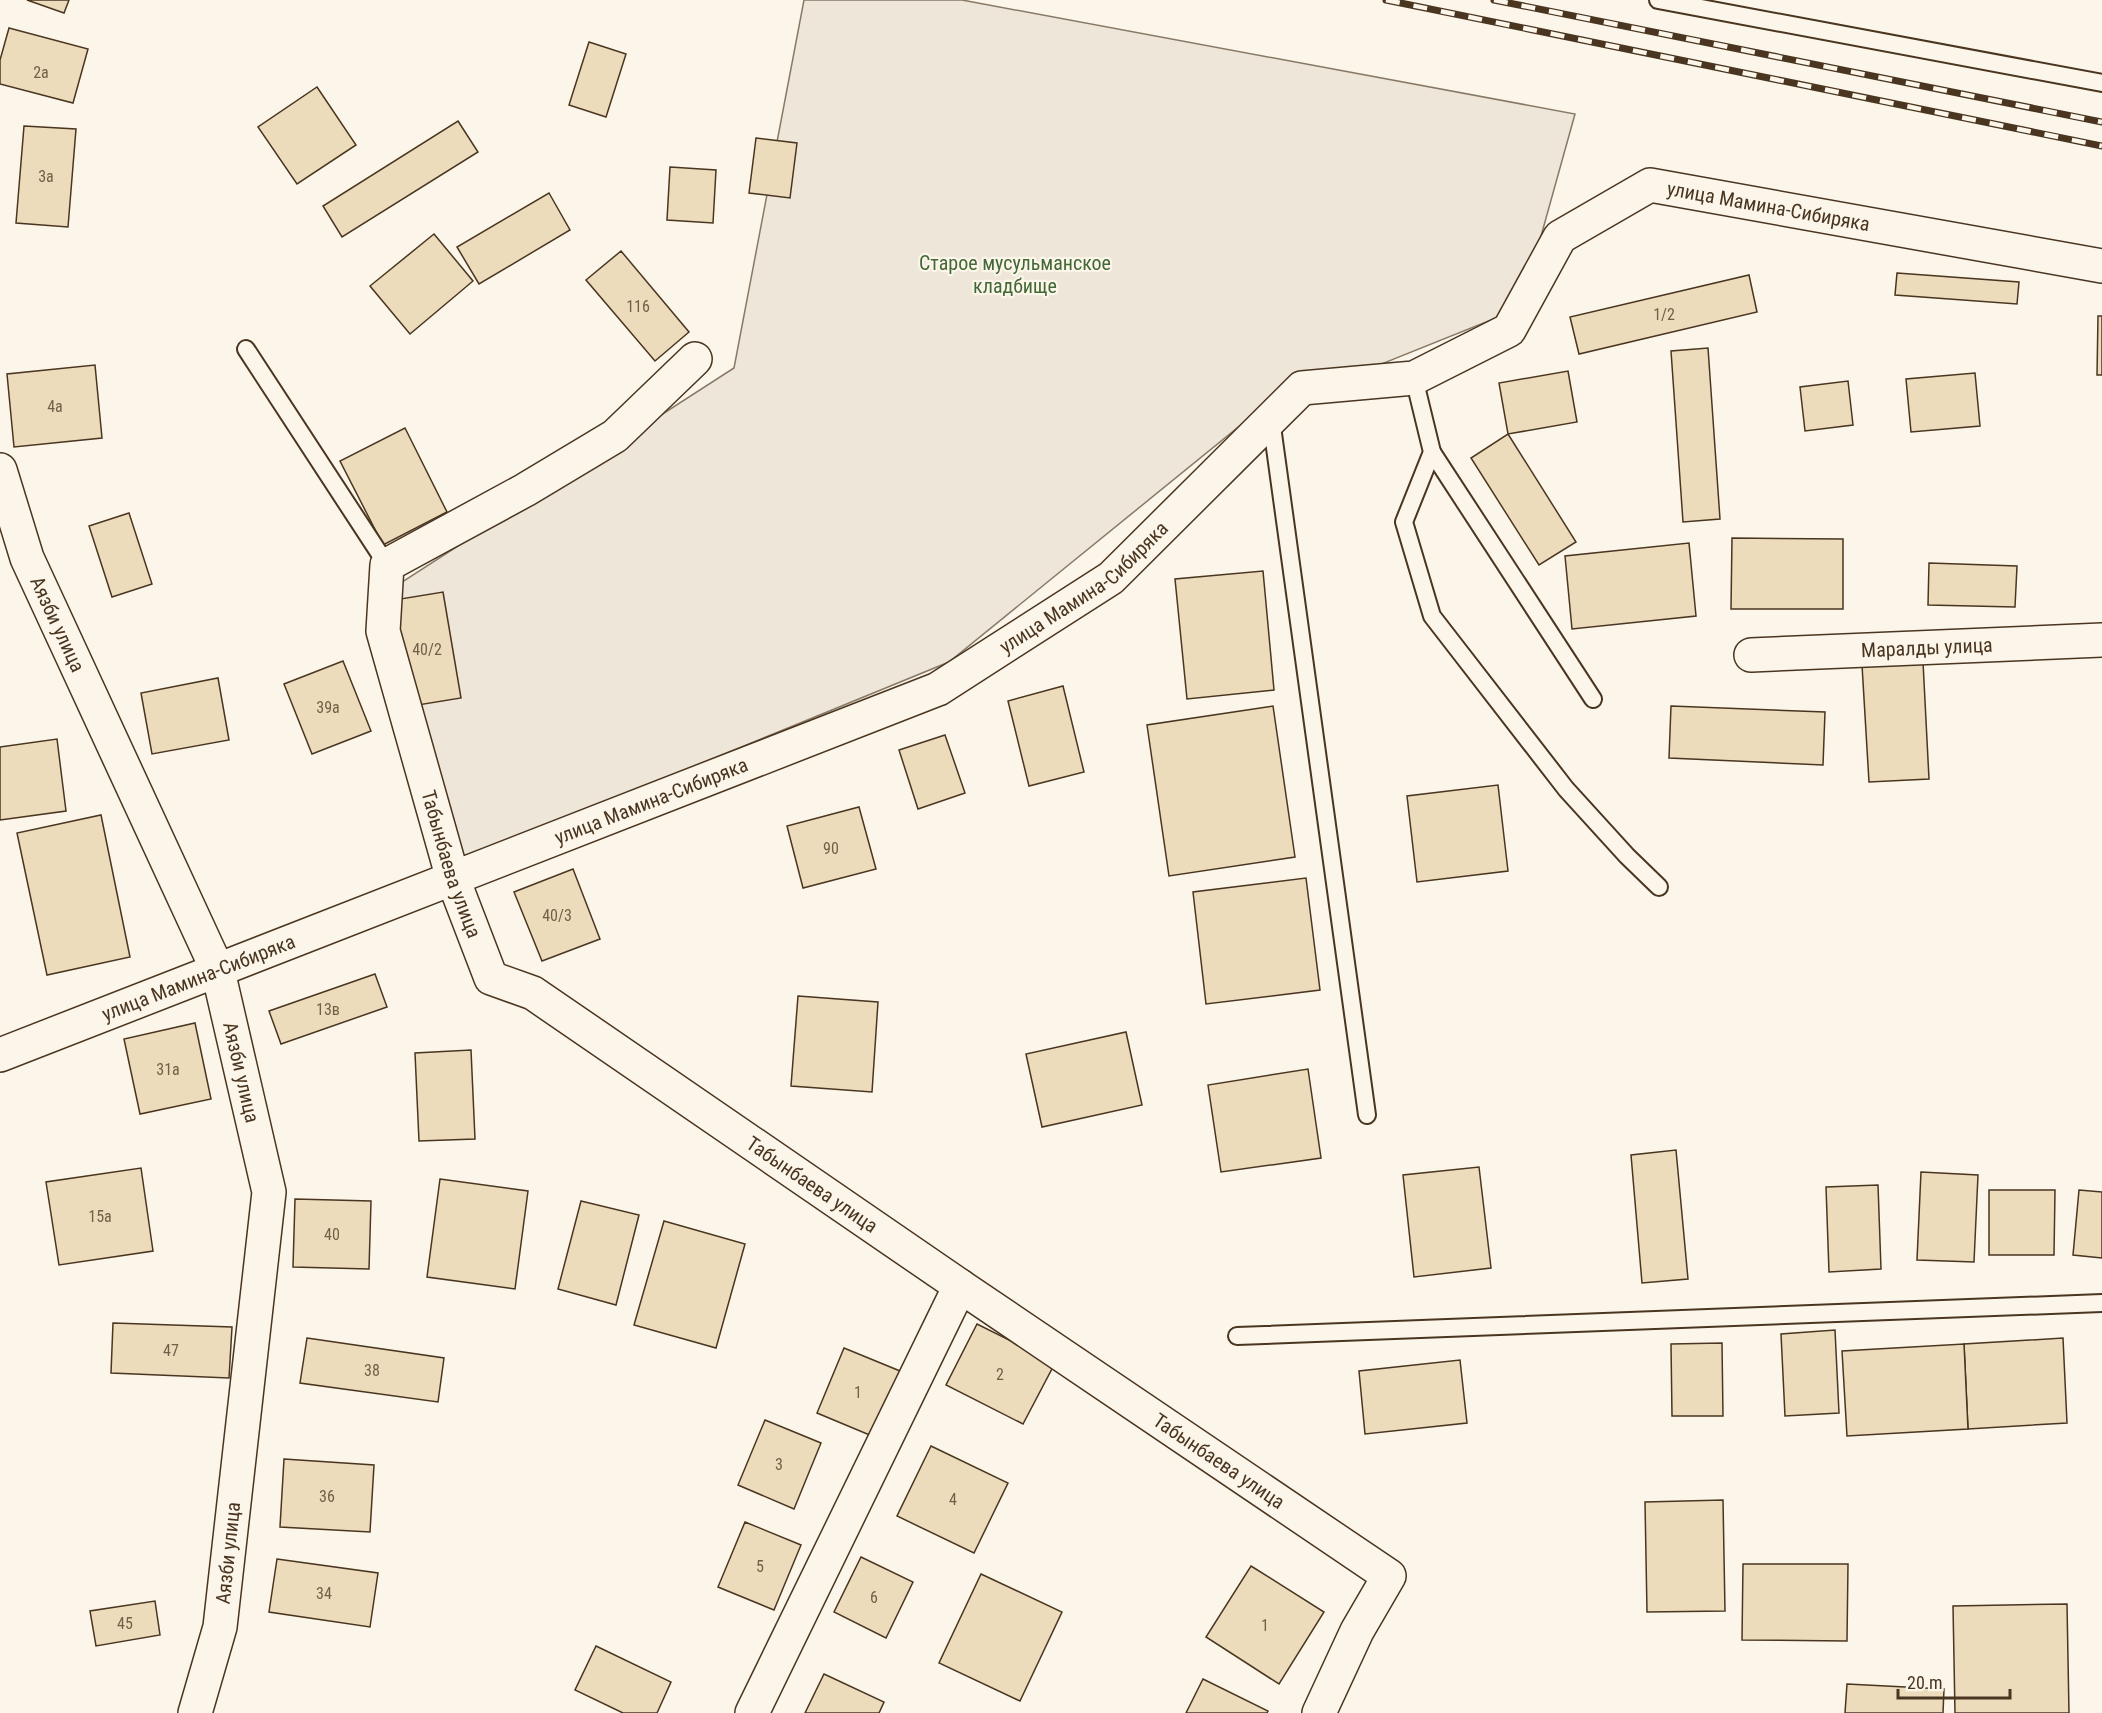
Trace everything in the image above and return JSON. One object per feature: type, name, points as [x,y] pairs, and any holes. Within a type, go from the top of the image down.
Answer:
[{"type":"street","name":"улица Мамина-Сибиряка","points":[[0,1055],[938,689],[1111,578],[1302,388],[1414,378],[1509,330],[1560,237],[1650,185],[2102,266]]},
{"type":"street","points":[[387,565],[525,490],[615,436],[694,359]]},
{"type":"street","name":"Аязби улица","points":[[0,470],[27,558],[218,971],[269,1192],[220,1627],[195,1713]]},
{"type":"street","name":"Табынбаева улица","points":[[387,565],[383,631],[453,879],[491,978],[533,993],[960,1286],[1389,1576],[1357,1631],[1319,1713]]},
{"type":"street","name":"Маралды улица","points":[[1751,655],[2102,640]]},
{"type":"street","points":[[752,1713],[960,1286]]},
{"type":"lane","points":[[1662,0],[2102,83]]},
{"type":"lane","points":[[246,349],[387,565]]},
{"type":"lane","points":[[1414,378],[1432,452],[1593,699]]},
{"type":"lane","points":[[1271,418],[1367,1114]]},
{"type":"lane","points":[[1432,452],[1404,522],[1432,616],[1566,789],[1627,856],[1659,887]]},
{"type":"lane","points":[[1237,1336],[2102,1303]]},
{"type":"green space","name":"Старое мусульманское кладбище","points":[[804,0],[962,0],[1575,114],[1521,308],[1252,416],[949,662],[463,861],[385,593],[734,368]]},
{"type":"building","points":[[27,0],[69,0],[64,13]]},
{"type":"building","points":[[9,28],[88,49],[73,103],[0,84],[0,60]]},
{"type":"building","points":[[589,42],[626,54],[606,117],[569,105]]},
{"type":"building","points":[[317,87],[356,145],[297,184],[258,127]]},
{"type":"building","points":[[458,121],[478,152],[342,237],[323,206]]},
{"type":"building","points":[[24,126],[76,129],[68,227],[16,223]]},
{"type":"building","points":[[756,138],[797,143],[790,198],[749,193]]},
{"type":"building","points":[[670,167],[716,170],[713,223],[667,220]]},
{"type":"building","points":[[549,193],[570,230],[479,284],[457,247]]},
{"type":"building","points":[[434,234],[473,281],[410,334],[370,286]]},
{"type":"building","points":[[621,251],[689,332],[655,361],[586,280]]},
{"type":"building","points":[[1897,273],[2019,282],[2017,304],[1895,295]]},
{"type":"building","points":[[1749,275],[1757,312],[1579,354],[1570,317]]},
{"type":"building","points":[[2098,316],[2102,316],[2102,375],[2097,375]]},
{"type":"building","points":[[1708,348],[1720,519],[1683,522],[1671,351]]},
{"type":"building","points":[[95,365],[102,438],[14,447],[7,374]]},
{"type":"building","points":[[1568,371],[1577,422],[1508,434],[1499,383]]},
{"type":"building","points":[[1975,373],[1980,426],[1911,432],[1906,379]]},
{"type":"building","points":[[1848,381],[1853,425],[1805,431],[1800,387]]},
{"type":"building","points":[[405,428],[447,512],[383,545],[340,461]]},
{"type":"building","points":[[1508,434],[1576,542],[1539,565],[1471,458]]},
{"type":"building","points":[[129,513],[152,584],[112,597],[89,526]]},
{"type":"building","points":[[1732,538],[1843,539],[1843,609],[1731,609]]},
{"type":"building","points":[[1689,543],[1696,616],[1572,629],[1565,556]]},
{"type":"building","points":[[1929,563],[2017,566],[2015,607],[1928,605]]},
{"type":"building","points":[[1263,571],[1274,690],[1187,699],[1175,579]]},
{"type":"building","points":[[443,592],[461,698],[412,706],[394,600]]},
{"type":"building","points":[[343,661],[371,731],[312,754],[284,684]]},
{"type":"building","points":[[1923,662],[1929,779],[1869,782],[1862,665]]},
{"type":"building","points":[[218,678],[229,740],[152,754],[141,693]]},
{"type":"building","points":[[1063,686],[1084,772],[1029,786],[1008,701]]},
{"type":"building","points":[[1273,706],[1295,857],[1169,876],[1147,725]]},
{"type":"building","points":[[1671,706],[1825,712],[1823,765],[1669,758]]},
{"type":"building","points":[[945,735],[965,793],[918,809],[899,750]]},
{"type":"building","points":[[57,739],[66,811],[0,820],[0,747]]},
{"type":"building","points":[[1498,785],[1508,871],[1417,882],[1407,796]]},
{"type":"building","points":[[859,807],[876,869],[803,888],[787,826]]},
{"type":"building","points":[[101,815],[130,957],[47,975],[17,833]]},
{"type":"building","points":[[573,869],[600,939],[542,961],[514,892]]},
{"type":"building","points":[[1306,878],[1320,990],[1206,1004],[1193,892]]},
{"type":"building","points":[[375,974],[387,1007],[281,1044],[269,1011]]},
{"type":"building","points":[[798,996],[878,1002],[872,1092],[791,1086]]},
{"type":"building","points":[[195,1023],[211,1099],[140,1114],[124,1039]]},
{"type":"building","points":[[1126,1032],[1142,1105],[1042,1127],[1026,1054]]},
{"type":"building","points":[[471,1050],[475,1139],[419,1141],[415,1053]]},
{"type":"building","points":[[1308,1069],[1321,1158],[1221,1172],[1208,1085]]},
{"type":"building","points":[[1676,1150],[1688,1279],[1642,1283],[1631,1155]]},
{"type":"building","points":[[1479,1167],[1491,1268],[1414,1277],[1403,1175]]},
{"type":"building","points":[[141,1168],[153,1251],[59,1265],[46,1182]]},
{"type":"building","points":[[1921,1172],[1978,1175],[1974,1262],[1917,1260]]},
{"type":"building","points":[[440,1179],[528,1191],[515,1289],[427,1277]]},
{"type":"building","points":[[1878,1185],[1881,1269],[1829,1272],[1826,1187]]},
{"type":"building","points":[[1989,1190],[2055,1190],[2054,1255],[1989,1255]]},
{"type":"building","points":[[2079,1190],[2102,1192],[2102,1258],[2073,1255]]},
{"type":"building","points":[[295,1199],[371,1201],[369,1269],[293,1267]]},
{"type":"building","points":[[581,1201],[639,1215],[616,1305],[558,1289]]},
{"type":"building","points":[[664,1221],[745,1244],[716,1348],[634,1325]]},
{"type":"building","points":[[113,1323],[232,1327],[229,1378],[111,1373]]},
{"type":"building","points":[[977,1324],[1055,1363],[1023,1424],[946,1385]]},
{"type":"building","points":[[1835,1330],[1839,1413],[1785,1416],[1781,1334]]},
{"type":"building","points":[[307,1338],[444,1358],[438,1402],[300,1383]]},
{"type":"building","points":[[2063,1338],[2067,1423],[1968,1429],[1964,1344]]},
{"type":"building","points":[[1722,1343],[1723,1416],[1672,1416],[1671,1344]]},
{"type":"building","points":[[1964,1344],[1968,1429],[1847,1436],[1842,1351]]},
{"type":"building","points":[[844,1348],[900,1371],[872,1436],[817,1413]]},
{"type":"building","points":[[1460,1360],[1467,1423],[1365,1434],[1359,1371]]},
{"type":"building","points":[[765,1420],[821,1443],[794,1509],[738,1485]]},
{"type":"building","points":[[931,1446],[1008,1483],[974,1553],[897,1516]]},
{"type":"building","points":[[284,1459],[374,1465],[370,1532],[280,1527]]},
{"type":"building","points":[[1723,1500],[1725,1611],[1647,1612],[1645,1502]]},
{"type":"building","points":[[745,1522],[801,1545],[774,1610],[718,1587]]},
{"type":"building","points":[[861,1557],[913,1582],[886,1638],[834,1612]]},
{"type":"building","points":[[277,1559],[378,1573],[370,1627],[269,1612]]},
{"type":"building","points":[[1743,1564],[1848,1564],[1847,1641],[1742,1640]]},
{"type":"building","points":[[1251,1566],[1324,1612],[1279,1684],[1206,1637]]},
{"type":"building","points":[[981,1574],[1062,1612],[1020,1701],[939,1663]]},
{"type":"building","points":[[155,1601],[160,1635],[96,1646],[90,1611]]},
{"type":"building","points":[[2067,1604],[2069,1713],[1955,1713],[1953,1606]]},
{"type":"building","points":[[596,1646],[671,1682],[657,1713],[623,1713],[575,1690]]},
{"type":"building","points":[[824,1674],[884,1702],[879,1713],[805,1713]]},
{"type":"building","points":[[1203,1679],[1268,1711],[1267,1713],[1186,1713]]},
{"type":"building","points":[[1847,1684],[1944,1689],[1943,1713],[1845,1713]]},
{"type":"railway","points":[[1386,0],[2102,146]]},
{"type":"railway","points":[[1494,0],[2102,122]]}]
